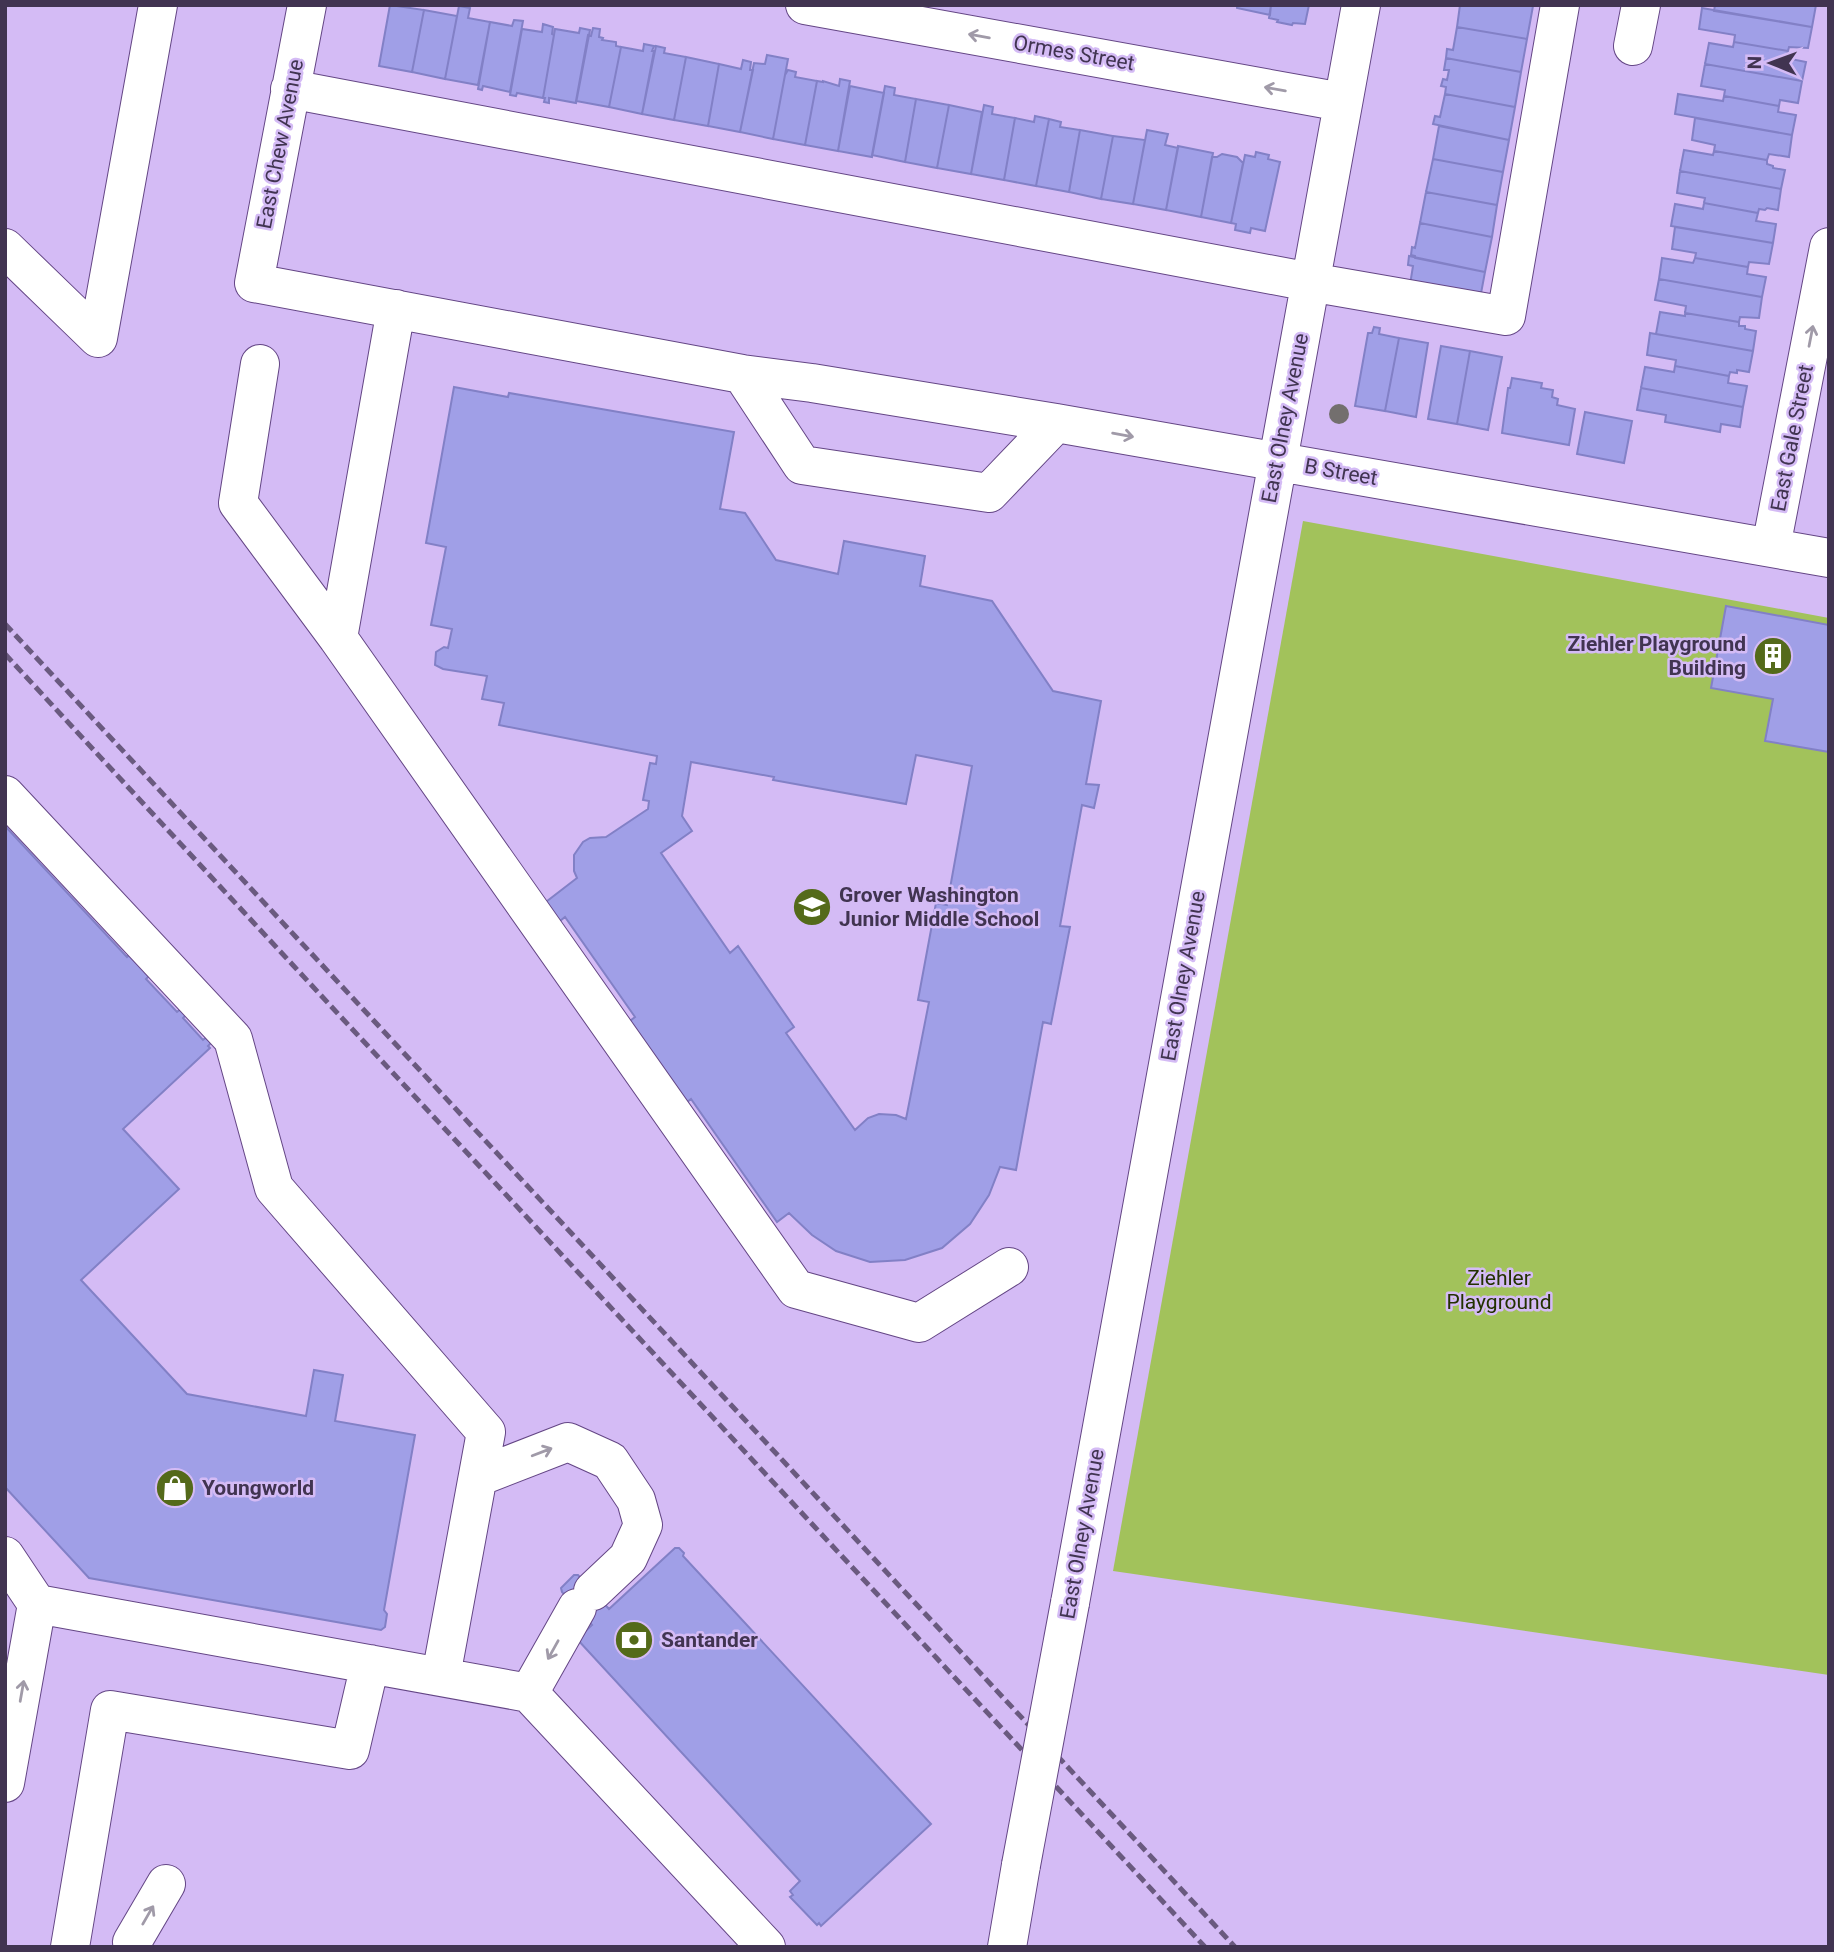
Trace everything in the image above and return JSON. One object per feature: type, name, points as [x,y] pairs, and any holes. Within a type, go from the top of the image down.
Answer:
[{"type":"street","points":[[5,248],[99,338],[158,5]]},
{"type":"street","name":"East Chew Avenue","points":[[254,283],[307,5]]},
{"type":"street","name":"Ormes Street","points":[[805,5],[1342,102]]},
{"type":"street","name":"East Olney Avenue","points":[[1007,1947],[1360,5]]},
{"type":"street","points":[[290,89],[1310,282],[1506,316],[1560,5]]},
{"type":"street","points":[[1633,46],[1641,5]]},
{"type":"street","name":"East Gale Street","points":[[1771,547],[1829,247]]},
{"type":"street","name":"B Street","points":[[254,283],[742,374],[812,383],[1278,461],[1829,558]]},
{"type":"street","points":[[338,638],[396,309]]},
{"type":"street","points":[[260,364],[238,503],[338,638],[796,1289],[919,1323],[1009,1267]]},
{"type":"street","points":[[742,374],[802,465],[989,493],[1056,424]]},
{"type":"street","points":[[5,795],[233,1039],[274,1188],[486,1432],[441,1676]]},
{"type":"street","points":[[478,1477],[568,1442],[610,1461],[636,1500],[643,1525],[628,1558],[585,1600],[529,1693]]},
{"type":"street","points":[[5,1556],[37,1604],[5,1783]]},
{"type":"street","points":[[37,1604],[529,1693],[766,1947]]},
{"type":"street","points":[[64,1945],[110,1710],[350,1750],[370,1664]]},
{"type":"street","points":[[134,1947],[132,1942],[166,1884]]},
{"type":"green space","name":"Ziehler Playground","points":[[1303,521],[1829,618],[1829,1675],[1113,1571]]},
{"type":"building","points":[[390,5],[424,10],[412,72],[379,66]]},
{"type":"building","points":[[1237,5],[1271,5],[1270,15],[1237,8]]},
{"type":"building","points":[[1271,5],[1309,5],[1305,24],[1292,25],[1269,18]]},
{"type":"building","points":[[1460,5],[1533,6],[1527,39],[1457,27]]},
{"type":"building","points":[[1715,5],[1816,5],[1812,27],[1714,11]]},
{"type":"building","points":[[459,6],[470,8],[468,18],[490,22],[478,85],[445,79]]},
{"type":"building","points":[[1702,8],[1812,27],[1808,48],[1789,47],[1788,51],[1734,42],[1735,35],[1699,29]]},
{"type":"building","points":[[424,10],[457,16],[445,79],[412,72]]},
{"type":"building","points":[[514,20],[523,21],[510,92],[483,86],[482,90],[478,89],[490,22],[512,26]]},
{"type":"building","points":[[543,24],[553,27],[554,35],[543,98],[517,93],[516,96],[510,95],[522,29],[542,32]]},
{"type":"building","points":[[1457,27],[1527,39],[1521,72],[1446,58],[1447,49],[1453,50]]},
{"type":"building","points":[[580,28],[590,30],[576,103],[549,98],[549,103],[544,102],[555,29],[579,33]]},
{"type":"building","points":[[593,28],[600,29],[599,37],[603,38],[602,40],[616,42],[616,46],[621,47],[609,107],[576,101],[588,35],[591,36]]},
{"type":"building","points":[[1734,42],[1788,51],[1786,58],[1806,62],[1802,81],[1705,64],[1709,43],[1733,47]]},
{"type":"building","points":[[644,44],[654,46],[654,51],[642,114],[609,107],[621,47],[643,51]]},
{"type":"building","points":[[656,46],[665,48],[664,53],[686,57],[674,120],[642,114]]},
{"type":"building","points":[[767,55],[788,59],[773,139],[740,132],[754,63],[765,64]]},
{"type":"building","points":[[686,57],[719,64],[708,126],[674,120]]},
{"type":"building","points":[[1446,58],[1521,72],[1515,107],[1445,94],[1446,87],[1441,86],[1443,79],[1447,80],[1449,70],[1444,70]]},
{"type":"building","points":[[743,60],[751,62],[750,70],[753,70],[740,132],[708,126],[719,64],[741,69]]},
{"type":"building","points":[[1705,64],[1802,81],[1798,103],[1780,100],[1779,106],[1724,96],[1725,90],[1701,86]]},
{"type":"building","points":[[788,70],[796,72],[795,77],[817,81],[805,145],[773,139]]},
{"type":"building","points":[[840,79],[850,81],[838,151],[805,145],[817,81],[839,86]]},
{"type":"building","points":[[850,86],[884,93],[872,157],[838,151]]},
{"type":"building","points":[[885,86],[895,88],[894,95],[916,99],[905,162],[872,155]]},
{"type":"building","points":[[1445,94],[1515,107],[1509,140],[1433,124],[1435,116],[1440,117]]},
{"type":"building","points":[[1678,94],[1723,101],[1724,96],[1779,106],[1778,112],[1796,115],[1792,135],[1675,114]]},
{"type":"building","points":[[916,99],[949,105],[937,168],[905,162]]},
{"type":"building","points":[[949,105],[982,112],[971,174],[937,168]]},
{"type":"building","points":[[984,105],[993,107],[992,114],[1015,118],[1004,180],[971,174]]},
{"type":"building","points":[[1035,116],[1049,119],[1036,186],[1004,180],[1015,118],[1034,122]]},
{"type":"building","points":[[1695,118],[1792,135],[1789,157],[1769,154],[1767,160],[1714,151],[1715,145],[1692,140]]},
{"type":"building","points":[[1049,119],[1061,122],[1060,127],[1080,130],[1069,192],[1036,186]]},
{"type":"building","points":[[1439,126],[1509,140],[1503,172],[1433,159]]},
{"type":"building","points":[[1080,130],[1113,136],[1101,199],[1069,192]]},
{"type":"building","points":[[1147,130],[1168,134],[1165,145],[1178,148],[1166,210],[1133,204]]},
{"type":"building","points":[[1113,136],[1145,140],[1133,204],[1101,199]]},
{"type":"building","points":[[1178,146],[1213,153],[1201,217],[1166,210]]},
{"type":"building","points":[[1684,150],[1713,155],[1714,151],[1767,160],[1767,164],[1773,168],[1785,170],[1781,189],[1680,171]]},
{"type":"building","points":[[1256,152],[1269,155],[1268,159],[1280,162],[1265,231],[1251,228],[1250,233],[1235,230],[1236,224],[1231,223],[1245,155],[1255,157]]},
{"type":"building","points":[[1222,154],[1237,157],[1243,163],[1231,223],[1201,217],[1212,157]]},
{"type":"building","points":[[1433,159],[1503,172],[1497,205],[1426,192]]},
{"type":"building","points":[[1680,171],[1781,189],[1778,210],[1759,209],[1758,213],[1704,203],[1705,198],[1677,193]]},
{"type":"building","points":[[1426,192],[1497,205],[1492,237],[1420,223]]},
{"type":"building","points":[[1704,203],[1758,213],[1756,221],[1776,224],[1773,243],[1671,226],[1675,204],[1703,209]]},
{"type":"building","points":[[1420,223],[1492,237],[1485,272],[1411,255]]},
{"type":"building","points":[[1675,227],[1773,243],[1769,264],[1749,262],[1748,267],[1695,258],[1696,253],[1672,249]]},
{"type":"building","points":[[1409,256],[1485,272],[1479,304],[1409,291],[1413,266],[1408,265]]},
{"type":"building","points":[[1662,258],[1693,263],[1695,258],[1748,267],[1747,274],[1766,277],[1762,297],[1659,279]]},
{"type":"building","points":[[1659,279],[1762,297],[1759,318],[1740,317],[1739,322],[1685,313],[1686,306],[1655,300]]},
{"type":"building","points":[[1660,312],[1685,316],[1685,313],[1739,322],[1739,326],[1756,331],[1753,351],[1656,334]]},
{"type":"building","points":[[1374,327],[1380,328],[1379,334],[1399,338],[1385,411],[1355,406],[1368,333],[1372,333]]},
{"type":"building","points":[[1650,333],[1753,351],[1749,372],[1737,370],[1737,373],[1730,372],[1729,376],[1675,366],[1676,360],[1647,355]]},
{"type":"building","points":[[1399,338],[1428,343],[1416,417],[1385,411]]},
{"type":"building","points":[[1441,346],[1470,351],[1457,424],[1428,419]]},
{"type":"building","points":[[1470,351],[1502,357],[1488,430],[1457,424]]},
{"type":"building","points":[[1675,366],[1729,376],[1728,383],[1747,386],[1743,407],[1641,388],[1645,367],[1674,372]]},
{"type":"building","points":[[1512,378],[1542,383],[1541,388],[1553,390],[1552,397],[1558,399],[1557,405],[1575,409],[1569,445],[1502,433],[1508,388]]},
{"type":"building","points":[[454,387],[508,397],[509,393],[734,432],[720,509],[745,513],[776,560],[838,574],[844,541],[925,556],[920,586],[992,601],[1053,691],[1101,701],[1086,784],[1099,785],[1094,808],[1082,805],[1060,926],[1070,927],[1051,1024],[1043,1022],[1016,1170],[1000,1167],[989,1195],[970,1224],[942,1248],[905,1260],[870,1262],[836,1251],[812,1235],[789,1213],[777,1222],[691,1099],[682,1106],[626,1024],[635,1017],[565,917],[555,925],[542,905],[577,878],[574,855],[583,842],[590,838],[606,837],[648,809],[649,801],[643,800],[650,763],[656,764],[657,756],[499,725],[504,703],[482,699],[487,676],[443,669],[435,665],[436,652],[444,647],[448,648],[452,629],[431,625],[446,547],[426,543]],"holes":[[[916,755],[972,766],[947,905],[936,903],[918,1000],[929,1002],[906,1119],[896,1115],[879,1114],[868,1118],[855,1130],[786,1033],[794,1027],[738,946],[730,953],[661,853],[692,831],[682,816],[691,762],[906,804]]]},
{"type":"building","points":[[1641,388],[1743,407],[1740,427],[1721,424],[1720,432],[1665,422],[1666,415],[1637,410]]},
{"type":"building","points":[[1585,412],[1632,421],[1624,463],[1577,454]]},
{"type":"building","name":"Ziehler Playground Building","points":[[1726,606],[1829,625],[1829,752],[1765,741],[1773,699],[1711,688]]},
{"type":"building","points":[[5,826],[127,957],[139,946],[158,967],[146,979],[177,1012],[182,1008],[187,1014],[183,1018],[203,1040],[208,1036],[213,1041],[208,1046],[210,1048],[123,1129],[179,1189],[81,1280],[187,1394],[306,1416],[314,1370],[343,1375],[335,1421],[415,1435],[384,1610],[387,1614],[385,1627],[381,1630],[89,1578],[5,1487]]},
{"type":"building","points":[[675,1548],[684,1553],[683,1556],[931,1824],[821,1926],[790,1897],[793,1895],[790,1891],[800,1881],[577,1639],[592,1625],[562,1592],[561,1588],[574,1575],[578,1575],[609,1609]]},
{"type":"railway","points":[[5,624],[1235,1947]]},
{"type":"railway","points":[[5,654],[1205,1947]]},
{"type":"place","name":"Ziehler Playground Building","points":[[1773,656]]},
{"type":"place","name":"Grover Washington Junior Middle School","points":[[812,907]]},
{"type":"place","name":"Youngworld","points":[[175,1488]]},
{"type":"place","name":"Santander","points":[[634,1640]]}]
